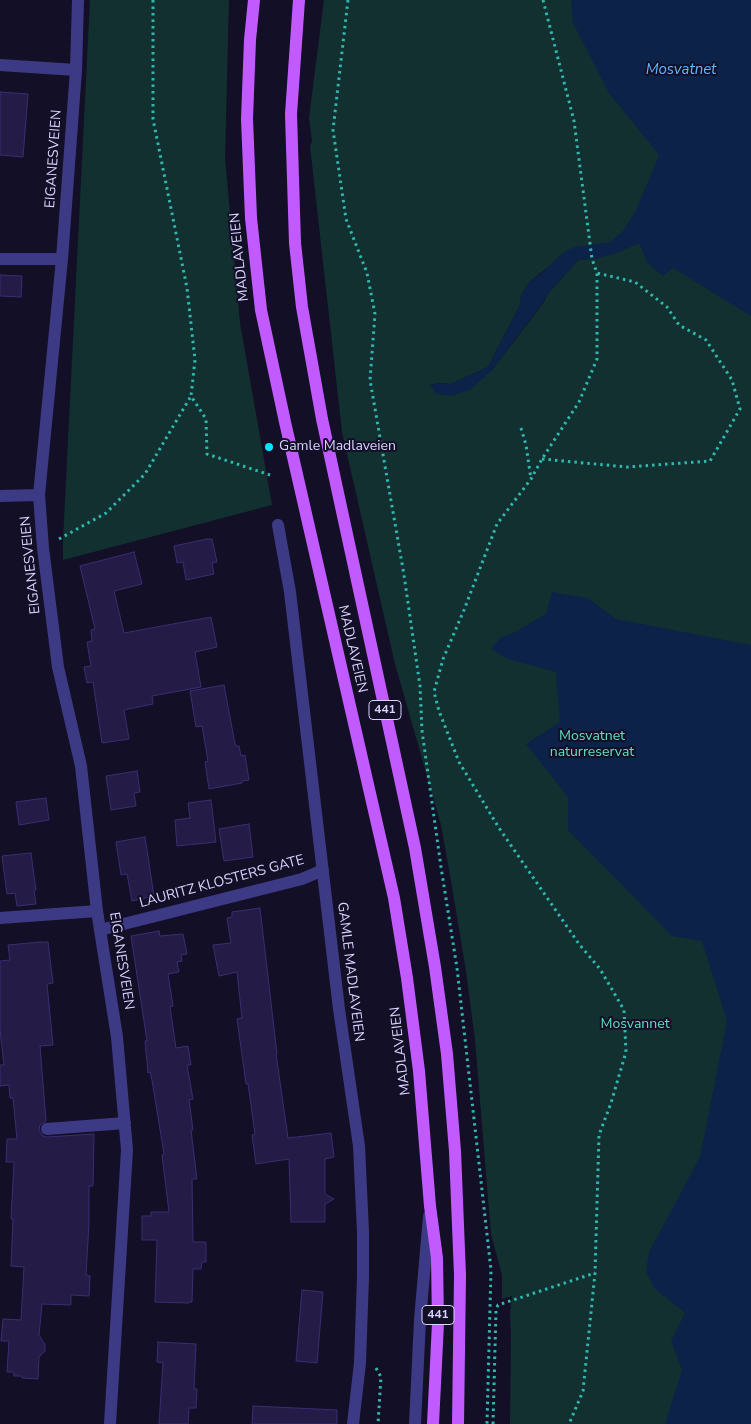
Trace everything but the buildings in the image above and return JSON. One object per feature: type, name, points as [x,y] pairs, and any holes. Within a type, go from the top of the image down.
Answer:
[{"type":"main road","name":"MADLAVEIEN","points":[[254,0],[250,40],[247,119],[251,218],[261,310],[394,898],[407,978],[419,1071],[437,1267],[438,1323],[433,1424]]},
{"type":"main road","name":"MADLAVEIEN","points":[[299,0],[291,114],[296,252],[302,307],[322,419],[415,848],[435,967],[447,1054],[455,1151],[460,1275],[458,1424]]},
{"type":"street","name":"EIGANESVEIEN","points":[[78,0],[76,70],[62,259],[38,495],[58,667],[81,766],[97,911],[117,1037],[127,1150],[110,1424]]},
{"type":"street","points":[[0,65],[76,70]]},
{"type":"street","points":[[0,259],[62,259]]},
{"type":"street","points":[[0,496],[38,495]]},
{"type":"street","name":"GAMLE MADLAVEIEN","points":[[278,525],[290,592],[339,1009],[359,1146],[363,1232],[360,1363],[353,1424]]},
{"type":"street","name":"LAURITZ KLOSTERS GATE","points":[[100,930],[302,879],[322,870]]},
{"type":"street","points":[[0,918],[97,911]]},
{"type":"street","points":[[47,1128],[124,1123]]},
{"type":"street","points":[[414,1424],[424,1258],[430,1206]]},
{"type":"path","points":[[43,548],[106,513],[145,474],[191,396],[195,360],[187,288],[153,119],[153,0]]},
{"type":"path","points":[[348,0],[333,130],[346,219],[367,273],[374,314],[370,380],[404,575],[420,686],[423,740],[457,968],[491,1270],[487,1424]]},
{"type":"path","points":[[543,0],[574,121],[592,259],[597,273],[597,359],[579,402],[531,479],[497,524],[443,659],[434,692],[439,711],[463,770],[499,828],[579,944],[600,970],[624,1010],[626,1052],[599,1135],[595,1273],[583,1391],[569,1424]]},
{"type":"path","points":[[542,459],[627,468],[710,461],[740,409],[732,380],[706,340],[679,325],[667,307],[635,282],[597,273]]},
{"type":"path","points":[[191,396],[206,419],[207,454],[274,476]]},
{"type":"path","points":[[521,428],[526,445],[531,479]]},
{"type":"path","points":[[493,1424],[496,1310],[498,1305],[595,1273]]},
{"type":"path","points":[[360,1363],[374,1364],[382,1377],[378,1424]]},
{"type":"green space","points":[[90,0],[229,0],[225,158],[240,323],[272,505],[63,560],[63,540]]},
{"type":"green space","points":[[324,0],[751,0],[751,1424],[510,1424],[510,1313],[512,1296],[502,1299],[502,1275],[491,1234],[475,1040],[466,971],[441,825],[395,664],[342,432],[310,146],[312,141],[309,118]],"holes":[[[575,247],[583,247],[598,258],[578,260],[547,295],[544,302],[492,370],[437,394],[431,385],[439,383],[451,384],[488,367],[520,305],[521,295],[530,281]]]},
{"type":"water","name":"Mosvatnet","points":[[571,0],[751,0],[751,316],[673,268],[663,276],[648,264],[639,243],[600,258],[578,260],[547,295],[492,370],[471,389],[452,396],[437,394],[430,386],[439,383],[451,384],[488,367],[520,305],[521,295],[530,281],[543,272],[565,251],[575,247],[610,242],[624,230],[636,210],[659,155],[609,93],[573,23]]},
{"type":"water","points":[[552,592],[588,598],[616,619],[751,645],[751,1424],[665,1424],[682,1370],[671,1341],[685,1313],[654,1288],[646,1271],[649,1252],[700,1157],[727,1021],[702,941],[672,936],[568,830],[568,797],[526,744],[560,722],[556,672],[508,659],[491,649],[500,638],[515,632],[546,614]]},
{"type":"place","name":"Gamle Madlaveien","points":[[269,447]]},
{"type":"park label","name":"Mosvatnet naturreservat","points":[[592,746]]},
{"type":"park label","name":"Mosvannet","points":[[635,1025]]}]
